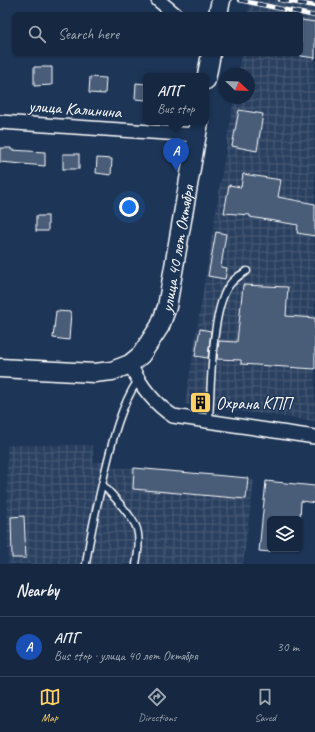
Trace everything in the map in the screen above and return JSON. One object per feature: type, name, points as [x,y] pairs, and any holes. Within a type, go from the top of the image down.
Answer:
[{"type":"street","points":[[158,0],[173,12]]},
{"type":"street","points":[[218,12],[221,0]]},
{"type":"street","points":[[207,73],[211,56]]},
{"type":"street","name":"улица Калинина","points":[[0,122],[197,129]]},
{"type":"street","name":"улица 40 лет Октября","points":[[0,368],[94,373],[112,371],[130,364],[141,355],[160,326],[167,308],[197,129]]},
{"type":"street","points":[[130,364],[138,380],[161,408],[174,416],[315,437]]},
{"type":"lane","points":[[209,421],[215,339],[222,304],[227,288],[233,280],[247,271]]},
{"type":"lane","points":[[86,564],[114,431],[129,394],[138,380]]},
{"type":"lane","points":[[102,484],[123,508],[136,529],[138,554],[136,564]]},
{"type":"shaded area","points":[[250,0],[315,0],[315,421],[185,404],[233,104],[255,104],[255,68],[239,68],[241,56],[303,56],[303,12],[248,12]]},
{"type":"shaded area","points":[[7,445],[92,445],[94,462],[102,462],[114,468],[134,468],[254,480],[243,564],[8,564]]},
{"type":"building","points":[[303,20],[315,22],[315,58],[301,56],[303,56]]},
{"type":"building","points":[[34,67],[52,67],[52,85],[34,86]]},
{"type":"building","points":[[90,77],[106,78],[105,94],[89,93]]},
{"type":"building","points":[[136,83],[143,84],[143,100],[135,99]]},
{"type":"building","points":[[239,110],[263,114],[257,151],[232,146]]},
{"type":"building","points":[[0,148],[45,152],[45,166],[0,162]]},
{"type":"building","points":[[63,154],[79,154],[79,169],[63,169]]},
{"type":"building","points":[[97,158],[112,159],[111,175],[96,173]]},
{"type":"building","points":[[243,174],[281,180],[278,197],[315,204],[315,236],[297,233],[298,225],[250,217],[250,215],[224,213],[229,185],[241,187]]},
{"type":"building","points":[[36,216],[48,216],[48,231],[36,231]]},
{"type":"building","points":[[216,232],[226,234],[221,267],[227,268],[225,279],[208,276]]},
{"type":"building","points":[[243,285],[288,287],[286,316],[315,318],[315,369],[241,364],[241,360],[217,359],[219,341],[237,342]]},
{"type":"building","points":[[56,311],[71,312],[69,340],[53,338]]},
{"type":"building","points":[[200,329],[211,331],[208,358],[195,356]]},
{"type":"building","points":[[134,468],[248,478],[246,499],[133,489]]},
{"type":"building","points":[[266,481],[315,486],[315,503],[301,501],[300,516],[267,516],[267,552],[259,551]]},
{"type":"building","points":[[24,516],[26,558],[12,558],[11,517]]},
{"type":"railway","points":[[239,0],[296,12]]},
{"type":"railway","points":[[280,0],[315,6]]},
{"type":"railway","points":[[303,13],[315,16]]},
{"type":"place","name":"АПГ","points":[[176,171]]},
{"type":"place","name":"Охрана КПП","points":[[200,403]]}]
